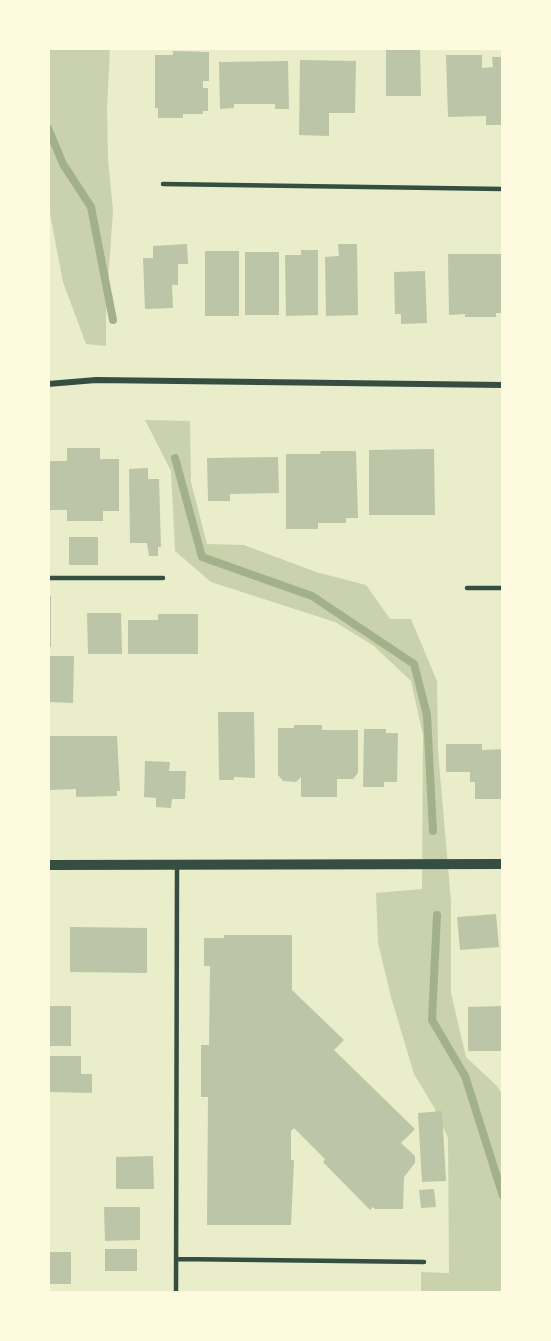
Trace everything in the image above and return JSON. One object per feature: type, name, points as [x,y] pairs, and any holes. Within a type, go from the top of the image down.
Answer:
[{"type":"street","points":[[48,384],[108,380],[503,385]]},
{"type":"street","points":[[48,865],[503,864]]},
{"type":"lane","points":[[163,184],[503,189]]},
{"type":"lane","points":[[48,578],[163,578]]},
{"type":"lane","points":[[467,588],[503,588]]},
{"type":"lane","points":[[176,1293],[177,865]]},
{"type":"lane","points":[[176,1259],[424,1262]]},
{"type":"green space","points":[[48,48],[110,48],[107,107],[108,159],[113,210],[106,346],[86,344],[63,282],[48,203]]},
{"type":"green space","points":[[145,420],[190,421],[191,482],[207,544],[244,545],[316,572],[366,585],[390,619],[411,619],[437,681],[438,751],[451,902],[451,993],[466,1057],[496,1085],[503,1095],[501,1190],[503,1293],[421,1293],[421,1272],[449,1273],[448,1138],[435,1109],[414,1074],[391,997],[378,943],[376,893],[422,889],[423,735],[411,681],[374,646],[335,622],[211,582],[175,551],[171,471]]},
{"type":"building","points":[[386,48],[420,48],[421,96],[386,96]]},
{"type":"building","points":[[173,51],[209,52],[209,81],[203,81],[203,88],[208,88],[208,111],[203,111],[203,114],[183,114],[183,118],[158,118],[158,108],[155,108],[155,55],[173,55]]},
{"type":"building","points":[[446,55],[482,55],[482,68],[493,67],[492,57],[503,57],[503,125],[486,125],[486,116],[448,117]]},
{"type":"building","points":[[300,60],[356,61],[355,113],[329,113],[329,136],[299,135]]},
{"type":"building","points":[[288,61],[289,109],[275,109],[275,104],[234,104],[234,108],[220,109],[219,62]]},
{"type":"building","points":[[187,244],[188,264],[178,264],[178,285],[172,285],[173,308],[145,309],[143,258],[153,258],[153,246]]},
{"type":"building","points":[[338,244],[357,244],[358,315],[326,316],[325,257],[339,256]]},
{"type":"building","points":[[301,250],[318,250],[318,315],[286,316],[285,255],[301,255]]},
{"type":"building","points":[[205,251],[239,251],[239,316],[205,316]]},
{"type":"building","points":[[245,252],[279,252],[279,315],[245,315]]},
{"type":"building","points":[[448,254],[503,254],[503,313],[496,313],[496,317],[449,315]]},
{"type":"building","points":[[425,271],[427,323],[401,324],[401,314],[395,314],[394,272]]},
{"type":"building","points":[[67,448],[100,448],[100,459],[119,459],[119,511],[103,511],[103,521],[67,521],[67,510],[49,510],[49,461],[67,461]]},
{"type":"building","points":[[434,449],[435,515],[369,515],[369,450]]},
{"type":"building","points":[[321,451],[356,451],[358,518],[346,518],[346,523],[318,523],[318,529],[286,529],[286,454],[320,454]]},
{"type":"building","points":[[278,457],[279,493],[230,494],[230,501],[208,501],[207,458]]},
{"type":"building","points":[[148,468],[148,479],[159,479],[161,547],[158,547],[158,556],[149,556],[147,543],[130,543],[129,469]]},
{"type":"building","points":[[69,537],[98,537],[98,565],[69,565]]},
{"type":"building","points":[[48,596],[51,596],[51,647],[48,647]]},
{"type":"building","points":[[87,613],[121,613],[122,654],[88,654]]},
{"type":"building","points":[[158,614],[198,614],[198,654],[128,654],[128,620],[158,620]]},
{"type":"building","points":[[49,656],[74,656],[73,703],[48,702]]},
{"type":"building","points":[[218,712],[254,712],[255,778],[234,777],[234,780],[219,780]]},
{"type":"building","points":[[294,725],[322,725],[322,730],[358,730],[358,773],[353,779],[337,779],[337,797],[301,797],[301,777],[296,782],[283,781],[278,775],[278,728],[294,728]]},
{"type":"building","points":[[364,729],[386,729],[386,733],[398,733],[397,782],[384,782],[384,787],[363,787]]},
{"type":"building","points":[[49,736],[117,736],[120,791],[117,791],[117,796],[76,797],[76,789],[50,790]]},
{"type":"building","points":[[446,744],[482,744],[482,750],[503,749],[503,799],[475,799],[475,782],[470,782],[470,772],[446,772]]},
{"type":"building","points":[[145,761],[170,762],[169,771],[186,771],[185,799],[172,799],[171,808],[156,807],[156,798],[144,797]]},
{"type":"building","points":[[496,914],[499,947],[460,950],[457,917]]},
{"type":"building","points":[[70,927],[147,928],[147,973],[70,972]]},
{"type":"building","points":[[224,935],[292,935],[292,990],[344,1040],[334,1050],[415,1129],[401,1143],[415,1156],[415,1163],[404,1177],[403,1209],[375,1209],[373,1207],[370,1210],[323,1162],[325,1159],[294,1128],[291,1131],[291,1160],[294,1160],[291,1225],[207,1225],[208,1097],[201,1097],[201,1045],[209,1045],[210,966],[204,966],[204,938],[224,938]]},
{"type":"building","points":[[48,1006],[71,1006],[71,1046],[48,1046]]},
{"type":"building","points":[[503,1006],[503,1051],[468,1051],[468,1007]]},
{"type":"building","points":[[48,1056],[81,1056],[81,1074],[92,1074],[92,1093],[48,1092]]},
{"type":"building","points":[[442,1111],[446,1181],[422,1182],[418,1113]]},
{"type":"building","points":[[153,1156],[154,1189],[116,1189],[116,1157]]},
{"type":"building","points":[[434,1189],[436,1207],[421,1208],[419,1190]]},
{"type":"building","points":[[104,1207],[140,1207],[140,1240],[105,1241]]},
{"type":"building","points":[[105,1249],[137,1249],[137,1271],[105,1271]]},
{"type":"building","points":[[48,1252],[71,1252],[71,1284],[48,1284]]},
{"type":"waterway","points":[[48,128],[63,164],[91,207],[113,320]]},
{"type":"waterway","points":[[175,458],[202,557],[312,596],[414,664],[427,715],[433,831]]},
{"type":"waterway","points":[[437,915],[432,1020],[465,1076],[503,1196]]}]
